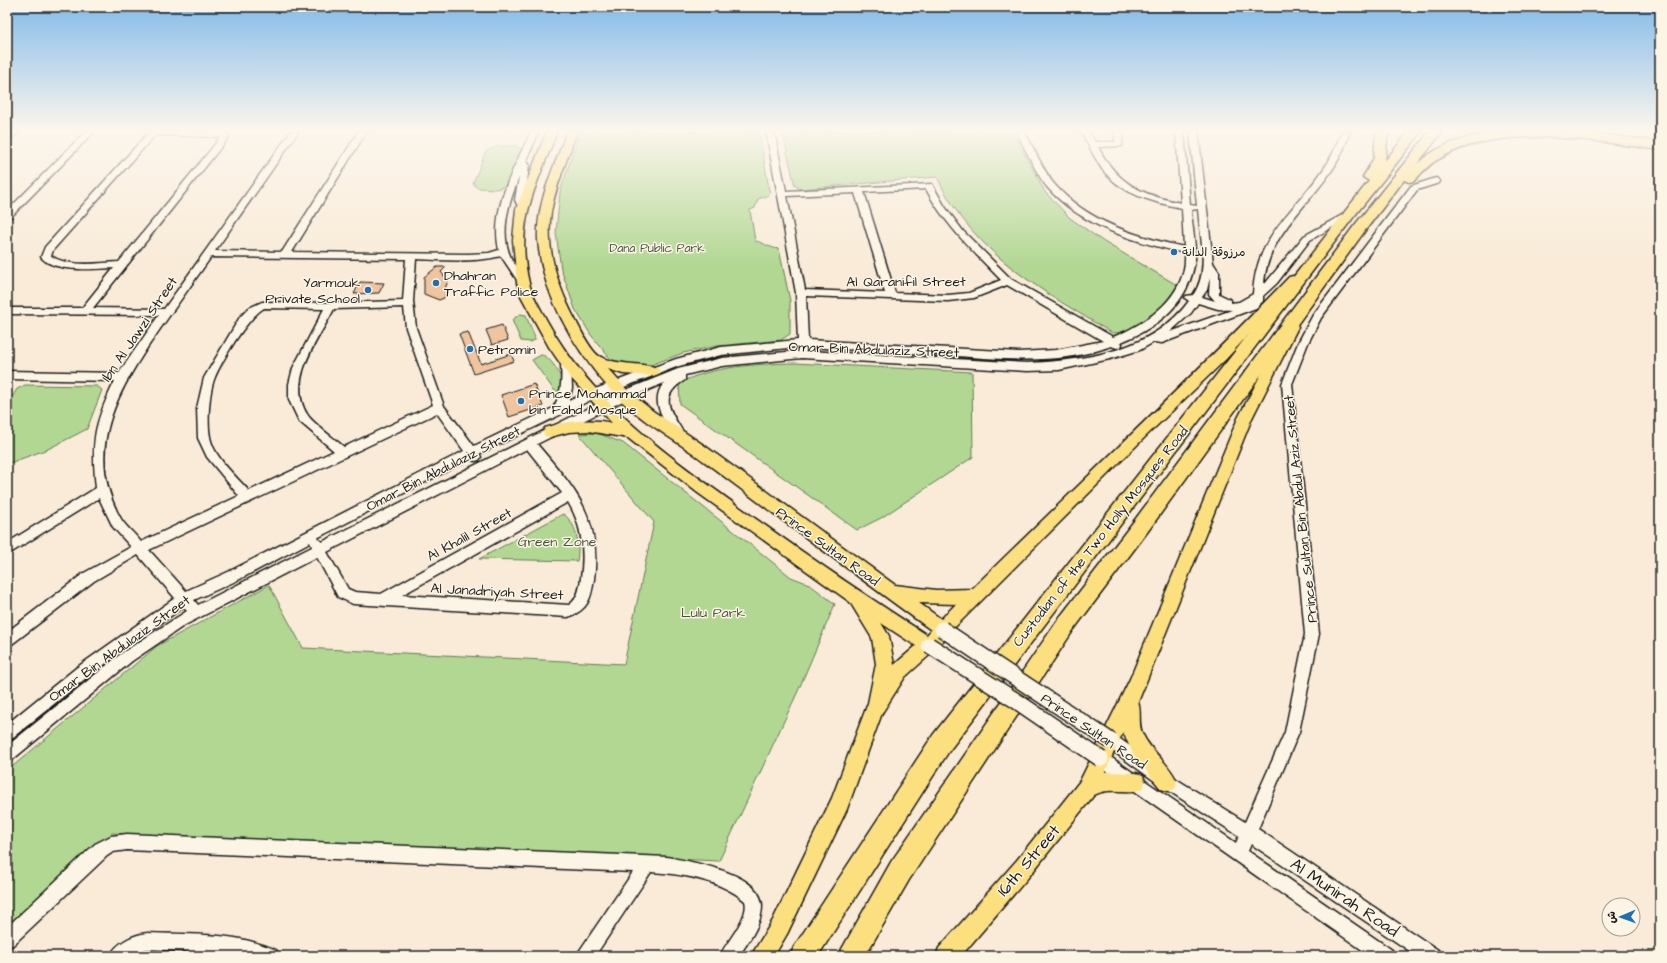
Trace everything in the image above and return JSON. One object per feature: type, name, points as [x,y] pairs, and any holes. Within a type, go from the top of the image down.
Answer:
[{"type":"highway","points":[[1347,216],[1370,176]]},
{"type":"highway","name":"Custodian of the Two Holly Mosques Road","points":[[803,956],[941,743],[1347,216],[1380,176]]},
{"type":"highway","name":"Custodian of the Two Holly Mosques Road","points":[[851,956],[900,871],[1067,623],[1141,526],[1401,176]]},
{"type":"highway","points":[[1377,207],[1412,176]]},
{"type":"main road","name":"Prince Sultan Road","points":[[535,176],[523,208],[520,234],[522,281],[542,323],[566,364],[591,394],[602,407],[631,434],[791,553],[856,598],[929,645]]},
{"type":"main road","name":"Prince Sultan Road","points":[[555,176],[545,216],[544,240],[548,264],[561,306],[580,339],[614,385],[652,418],[712,458],[758,494],[942,629]]},
{"type":"main road","points":[[874,709],[900,671],[929,645],[942,629],[1139,434],[1222,356],[1255,322],[1328,241]]},
{"type":"main road","points":[[1168,782],[1135,741],[1129,728],[1129,715],[1138,682],[1244,418],[1301,309]]},
{"type":"main road","points":[[594,358],[622,369],[653,371]]},
{"type":"main road","points":[[550,432],[567,426],[588,425],[616,429],[631,434]]},
{"type":"main road","points":[[890,591],[933,598],[958,599],[978,595]]},
{"type":"main road","points":[[762,956],[780,927],[840,802],[874,709],[885,664],[880,636],[856,598]]},
{"type":"main road","name":"16th Street","points":[[947,956],[1024,867],[1087,788],[1111,741],[1138,682]]},
{"type":"main road","points":[[1087,788],[1102,781],[1136,782]]},
{"type":"street","points":[[7,216],[47,176]]},
{"type":"street","points":[[114,176],[48,249],[46,258],[50,262],[61,265],[122,265]]},
{"type":"street","points":[[84,312],[194,176]]},
{"type":"street","name":"Ibn Al Jawzi Street","points":[[196,612],[117,523],[102,490],[99,463],[100,433],[107,409],[123,376],[263,176]]},
{"type":"street","points":[[285,255],[335,176]]},
{"type":"street","points":[[515,176],[504,208],[500,233],[504,252],[522,281]]},
{"type":"street","points":[[523,176],[520,200],[523,208]]},
{"type":"street","points":[[779,176],[801,293],[803,349]]},
{"type":"street","points":[[1045,176],[1050,185],[1078,211],[1119,232],[1158,244],[1189,251]]},
{"type":"street","points":[[1114,176],[1125,186],[1154,200],[1203,210]]},
{"type":"street","name":"Omar Bin Abdulaziz Street","points":[[7,733],[81,673],[185,598],[472,452],[591,394],[653,371],[721,351],[803,349],[1020,356],[1056,354],[1100,346],[1113,341],[1148,324],[1176,300],[1186,282],[1189,251],[1184,176]]},
{"type":"street","points":[[782,194],[929,186],[941,208],[960,233],[1008,281],[1113,341],[1131,349],[1160,335],[1187,311],[1202,290],[1208,264],[1199,176]]},
{"type":"street","points":[[7,755],[127,657],[180,621],[550,432],[625,395],[682,372],[743,359],[803,349],[1027,367],[1059,366],[1131,349],[1252,306],[1258,301],[1261,266],[1268,249],[1281,227],[1323,176]]},
{"type":"street","name":"Prince Sultan Bin Abdul Aziz Street","points":[[1239,854],[1292,732],[1312,634],[1287,384],[1303,343],[1317,317],[1414,188],[1436,181]]},
{"type":"street","points":[[859,190],[890,296]]},
{"type":"street","points":[[1176,300],[1196,299],[1227,307],[1258,295],[1272,281],[1307,238],[1347,216]]},
{"type":"street","points":[[208,254],[468,257],[489,256],[504,252]]},
{"type":"street","points":[[411,256],[409,304],[411,328],[439,407],[482,466]]},
{"type":"street","points":[[1208,264],[1214,271],[1212,291],[1214,295],[1224,302],[1240,303]]},
{"type":"street","name":"Al Qaranifil Street","points":[[801,293],[948,298],[970,296],[1008,281]]},
{"type":"street","points":[[247,497],[213,457],[204,438],[203,408],[209,378],[244,319],[253,310],[262,305],[331,306],[409,304]]},
{"type":"street","points":[[331,306],[298,368],[294,384],[294,400],[303,418],[343,452]]},
{"type":"street","points":[[7,310],[167,312]]},
{"type":"street","points":[[558,411],[566,399],[568,389],[566,364]]},
{"type":"street","points":[[680,437],[665,414],[662,404],[662,397],[666,390],[677,379],[707,366]]},
{"type":"street","points":[[7,385],[10,375],[123,376]]},
{"type":"street","points":[[7,640],[89,577],[140,548],[439,407]]},
{"type":"street","name":"Al Janadriyah Street","points":[[311,535],[343,594],[353,598],[568,611],[577,608],[582,602],[588,579],[591,545],[583,518],[571,494],[528,443]]},
{"type":"street","points":[[7,550],[102,490]]},
{"type":"street","name":"Al Khalil Street","points":[[382,600],[571,494]]},
{"type":"street","name":"Prince Sultan Road","points":[[942,629],[1111,741],[1168,782],[1278,852]]},
{"type":"street","points":[[929,645],[1018,702],[1101,759]]},
{"type":"street","name":"Prince Sultan Road","points":[[1101,759],[1268,874]]},
{"type":"street","points":[[7,939],[101,850],[118,842],[648,863],[696,871],[729,881],[750,893],[754,904],[752,915],[746,929],[729,956]]},
{"type":"street","name":"Al Munirah Road","points":[[1278,852],[1432,956]]},
{"type":"street","points":[[585,956],[648,863]]},
{"type":"street","name":"Al Munirah Road","points":[[1268,874],[1386,956]]},
{"type":"street","points":[[119,956],[139,942],[148,941],[215,951],[255,949],[270,956]]},
{"type":"green space","points":[[476,176],[510,176],[505,186],[497,189],[477,188],[473,183]]},
{"type":"green space","name":"Dana Public Park","points":[[565,176],[767,176],[770,195],[758,199],[755,208],[750,210],[755,241],[779,249],[790,301],[790,334],[781,340],[717,346],[683,353],[648,366],[629,366],[612,361],[591,335],[575,309],[561,269],[556,233],[560,192]]},
{"type":"green space","points":[[793,176],[1036,176],[1045,192],[1070,218],[1104,242],[1177,285],[1166,302],[1141,324],[1132,329],[1112,333],[1036,285],[1012,268],[990,249],[970,228],[952,204],[937,177],[800,189],[795,186]]},
{"type":"green space","points":[[520,314],[526,315],[535,340],[530,342],[521,341],[512,320]]},
{"type":"green space","points":[[541,355],[548,358],[557,371],[562,384],[561,393],[554,390],[532,360]]},
{"type":"green space","points":[[794,363],[972,372],[973,457],[881,518],[857,530],[680,404],[679,383],[692,377],[721,369],[735,367]]},
{"type":"green space","points":[[25,385],[97,386],[102,390],[87,429],[48,449],[7,464],[7,405],[17,389]]},
{"type":"green space","name":"Lulu Park","points":[[597,433],[623,443],[791,577],[809,584],[835,604],[798,691],[719,861],[112,833],[7,934],[7,771],[157,646],[269,585],[303,648],[624,664],[654,522],[579,434]]},
{"type":"green space","name":"Green Zone","points":[[563,514],[572,523],[578,541],[577,561],[479,559]]},
{"type":"building","name":"Dhahran Traffic Police","points":[[437,267],[446,267],[441,272],[448,281],[444,291],[446,293],[444,298],[439,300],[424,294],[424,277]]},
{"type":"building","name":"Yarmouk Private School","points":[[360,282],[384,283],[379,293],[354,294]]},
{"type":"building","points":[[502,325],[508,340],[492,345],[486,330]]},
{"type":"building","points":[[468,332],[481,364],[511,354],[514,361],[474,374],[459,334]]},
{"type":"building","name":"Prince Mohammad bin Fahd Mosque","points":[[534,384],[543,406],[509,417],[501,395]]},
{"type":"place","name":"مرزوقة الدانة","points":[[1174,252]]},
{"type":"place","name":"Dhahran Traffic Police","points":[[436,283]]},
{"type":"place","name":"Yarmouk Private School","points":[[368,290]]},
{"type":"place","name":"Petromin","points":[[470,349]]},
{"type":"place","name":"Prince Mohammad bin Fahd Mosque","points":[[521,401]]}]
